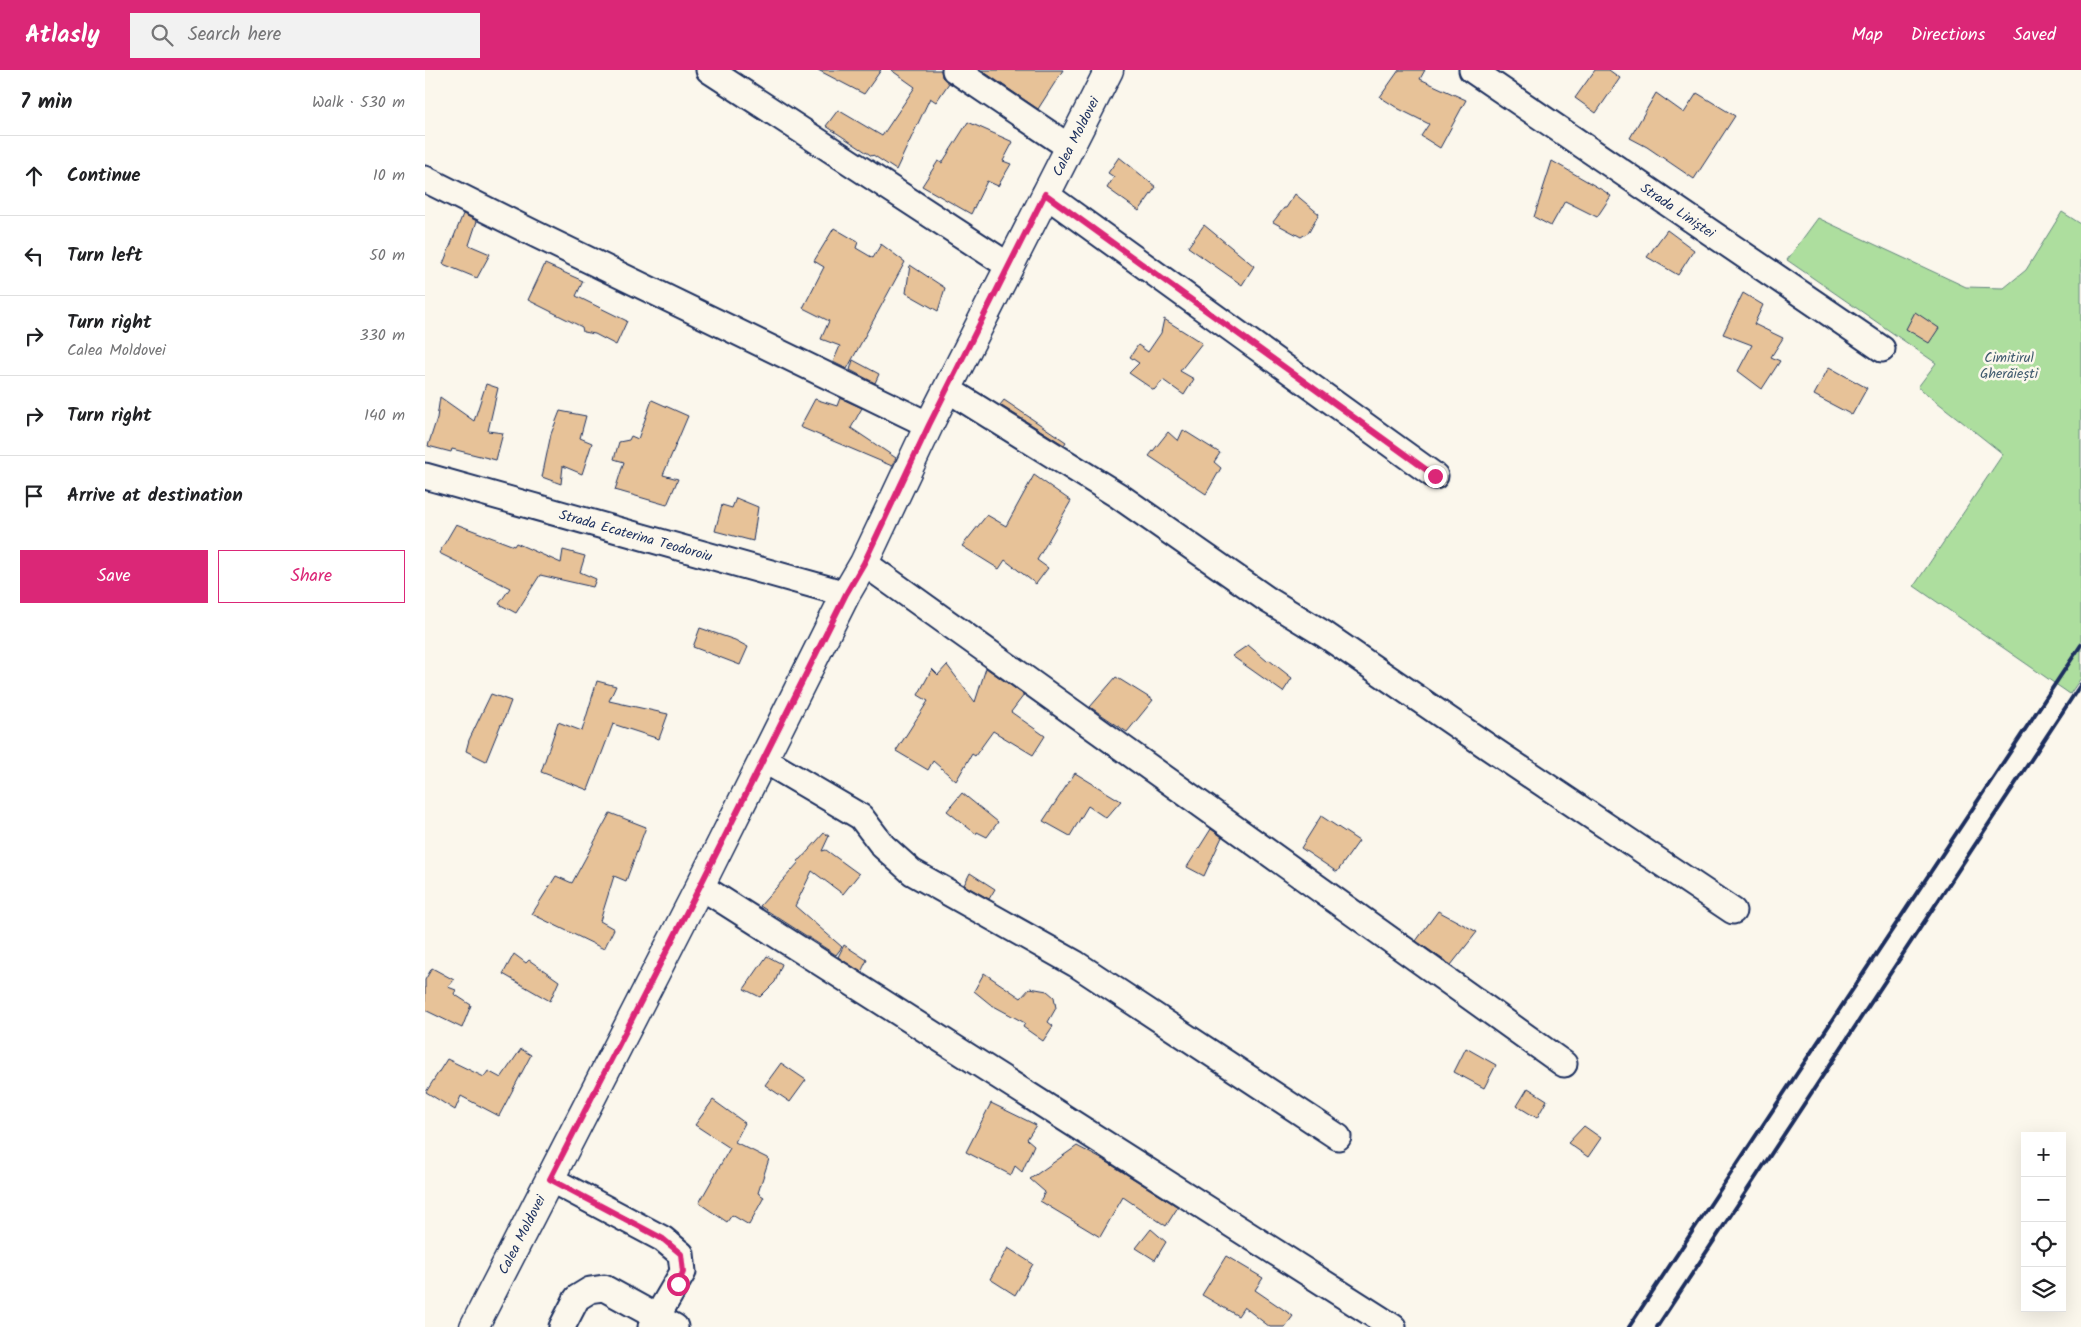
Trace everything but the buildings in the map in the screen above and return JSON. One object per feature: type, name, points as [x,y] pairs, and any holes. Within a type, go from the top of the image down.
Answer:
[{"type":"main road","name":"Calea Moldovei","points":[[474,1327],[700,886],[846,594],[864,563],[929,425],[1109,70]]},
{"type":"street","points":[[709,70],[1009,266]]},
{"type":"street","points":[[955,70],[1069,147]]},
{"type":"street","name":"Strada Liniștei","points":[[1472,70],[1882,349]]},
{"type":"street","points":[[425,179],[929,425]]},
{"type":"street","points":[[1045,194],[1435,476]]},
{"type":"street","points":[[947,389],[1119,496],[1268,600],[1324,634],[1733,911]]},
{"type":"street","name":"Strada Ecaterina Teodoroiu","points":[[425,476],[846,594]]},
{"type":"street","points":[[864,563],[1565,1064]]},
{"type":"street","points":[[763,760],[861,817],[883,846],[912,872],[1076,964],[1338,1137]]},
{"type":"street","points":[[700,886],[1393,1327]]},
{"type":"street","points":[[550,1179],[663,1239],[681,1254],[683,1272],[661,1323],[604,1288],[590,1290],[577,1298],[561,1327]]},
{"type":"green space","name":"Cimitirul Gherăiești","points":[[2062,212],[2081,224],[2081,678],[2070,694],[1914,586],[2003,454],[1918,387],[1936,363],[1787,260],[1818,218],[1966,287],[2004,288],[2026,270]]},
{"type":"railway","points":[[1629,1327],[2081,645]]},
{"type":"railway","points":[[1657,1327],[2081,684]]},
{"type":"route","points":[[678,1284],[683,1272],[681,1254],[663,1239],[550,1179],[700,886],[846,594],[864,563],[929,425],[1045,194],[1435,476]]}]
